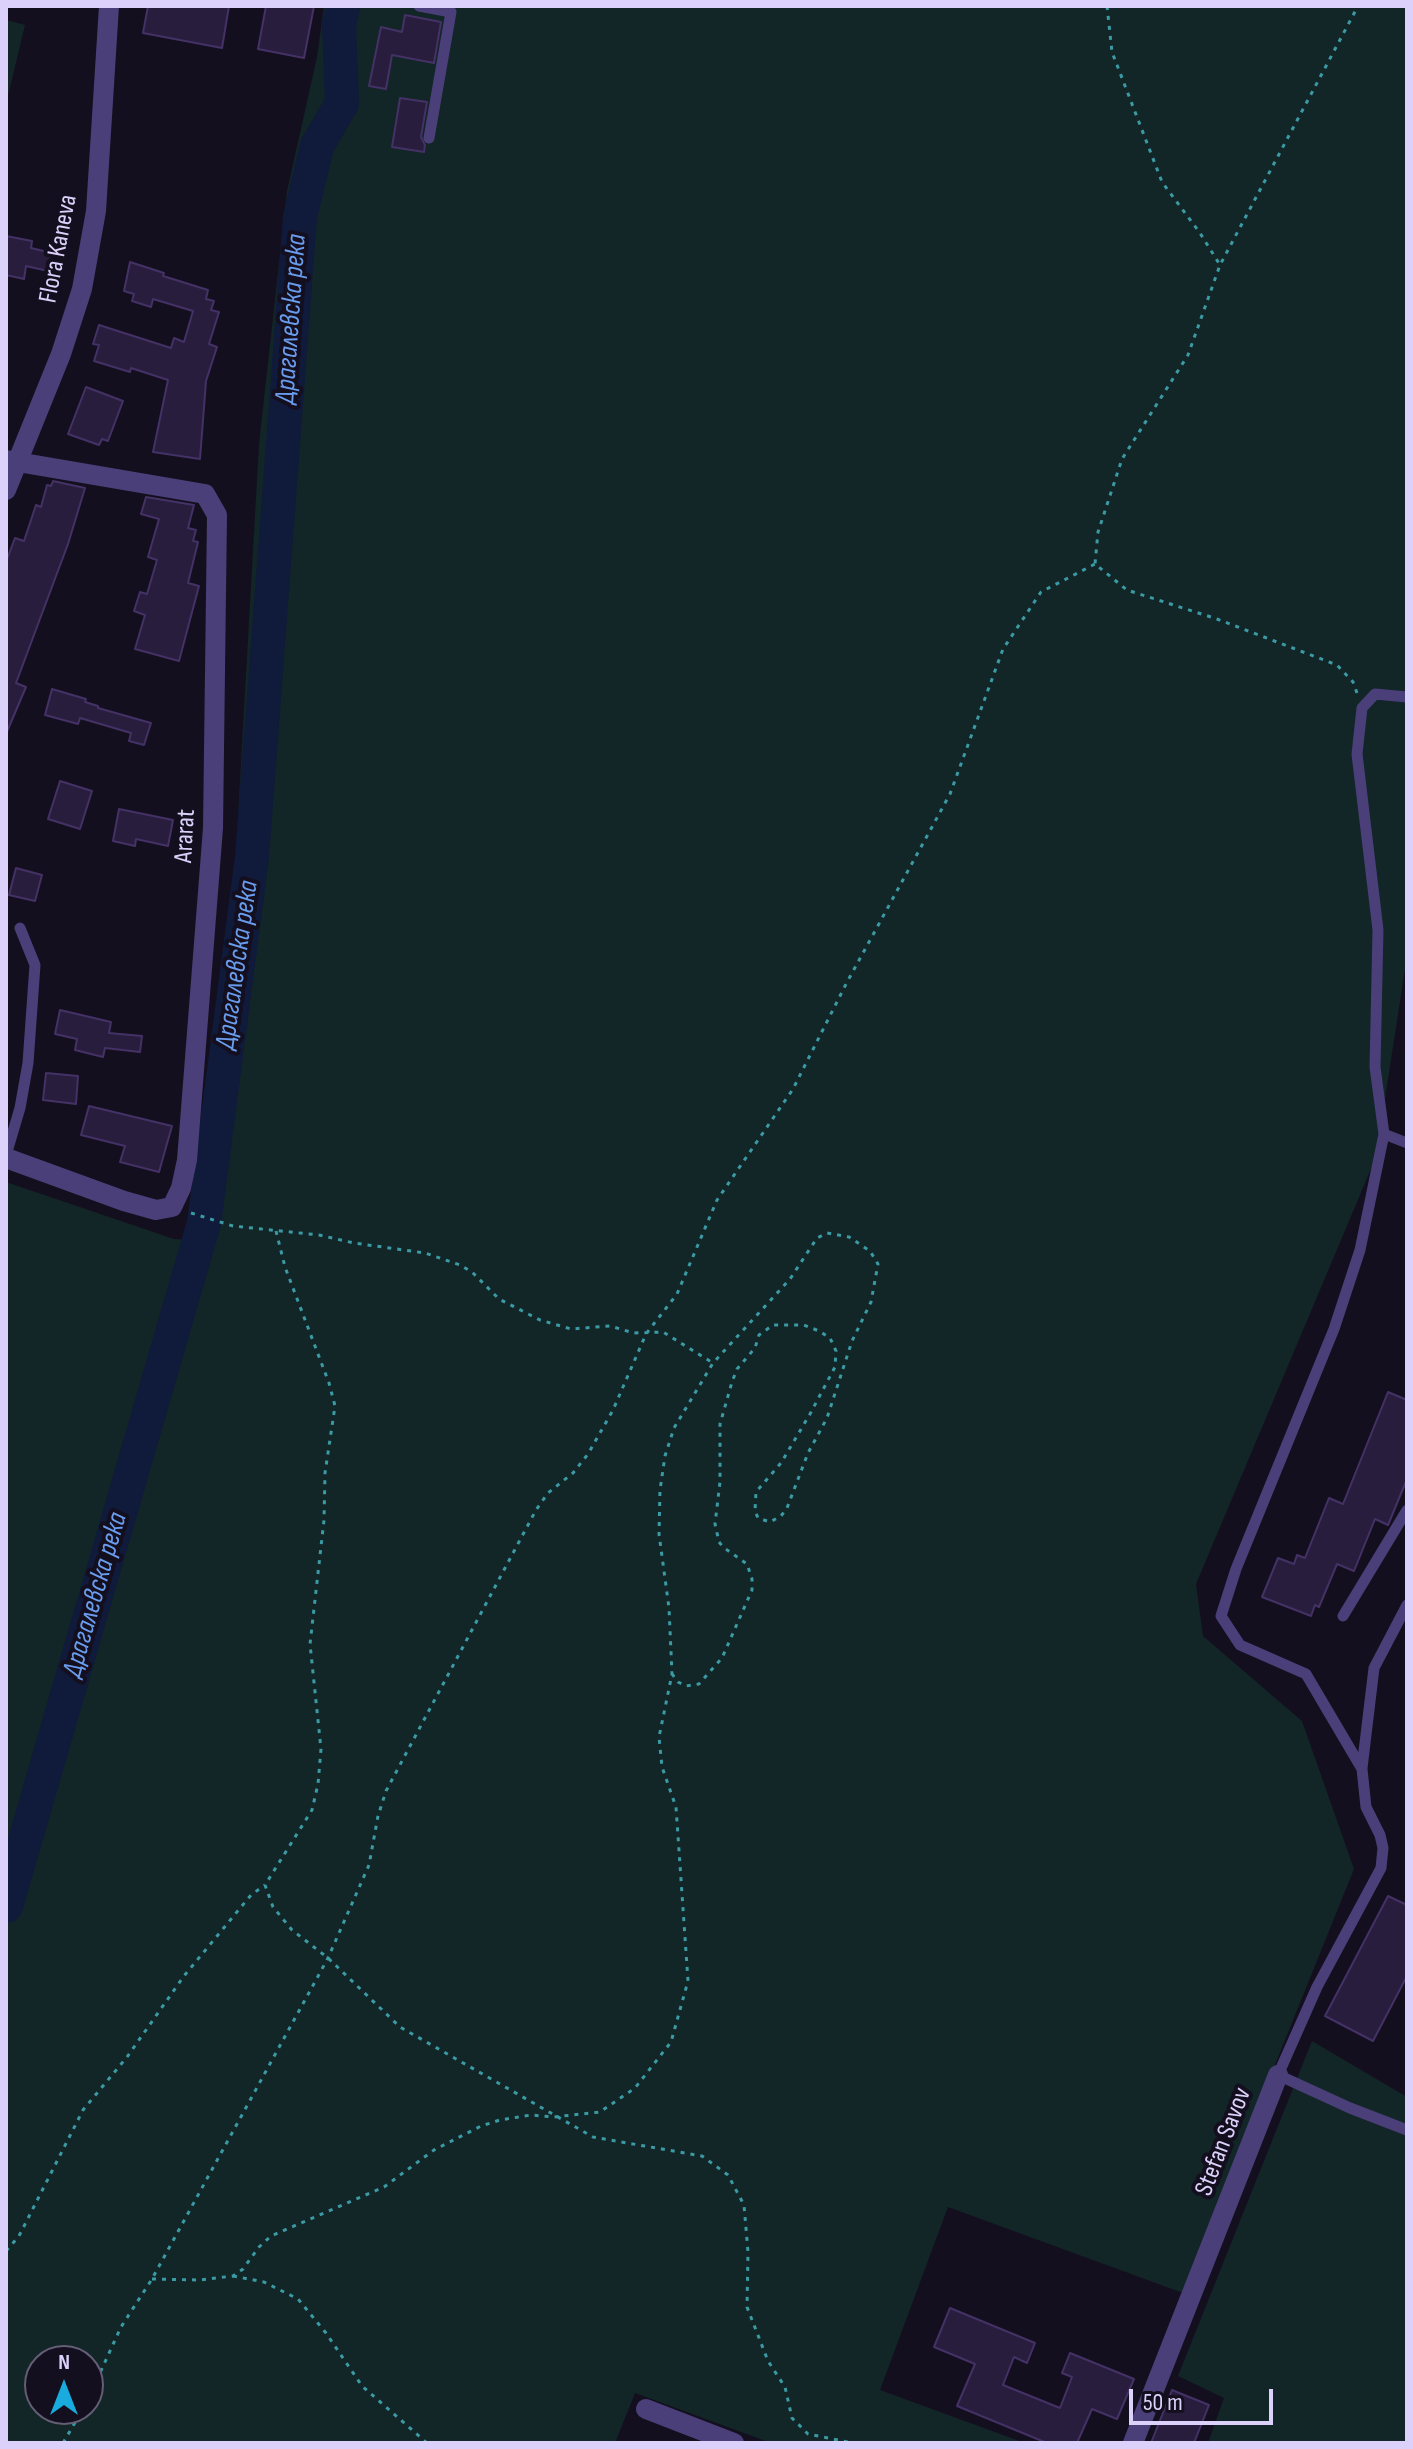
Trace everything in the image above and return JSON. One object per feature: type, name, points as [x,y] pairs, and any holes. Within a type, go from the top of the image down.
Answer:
[{"type":"street","name":"Flora Kaneva","points":[[6,490],[11,461],[61,354],[82,289],[96,211],[106,7]]},
{"type":"street","name":"Ararat","points":[[11,461],[205,494],[217,515],[213,828],[187,1160],[181,1188],[172,1207]]},
{"type":"street","points":[[6,1157],[124,1201],[156,1210],[172,1207]]},
{"type":"street","name":"Stefan Savov","points":[[1133,2443],[1278,2075]]},
{"type":"street","points":[[646,2409],[734,2443]]},
{"type":"lane","points":[[419,6],[451,12],[429,138]]},
{"type":"lane","points":[[1362,1769],[1306,1674],[1240,1645],[1221,1616],[1236,1569],[1334,1329],[1360,1250],[1384,1134],[1375,1067],[1378,930],[1357,754],[1362,708],[1375,694],[1407,697]]},
{"type":"lane","points":[[6,1157],[20,1108],[28,1063],[35,965],[20,928]]},
{"type":"lane","points":[[1384,1134],[1407,1143]]},
{"type":"lane","points":[[1343,1616],[1407,1510]]},
{"type":"lane","points":[[1362,1769],[1374,1668],[1407,1605]]},
{"type":"lane","name":"Stefan Savov","points":[[1278,2075],[1317,1987],[1381,1868],[1380,1835],[1366,1807],[1362,1769]]},
{"type":"lane","points":[[1278,2075],[1407,2130]]},
{"type":"path","points":[[1107,6],[1112,52],[1162,182],[1220,265]]},
{"type":"path","points":[[1095,564],[1098,532],[1122,459],[1188,355],[1220,265],[1358,6]]},
{"type":"path","points":[[1095,564],[1127,590],[1217,619],[1337,665],[1353,682],[1362,708]]},
{"type":"path","points":[[104,2364],[121,2327],[152,2279],[328,1958],[369,1865],[386,1791],[536,1510],[548,1493],[573,1473],[588,1454],[613,1410],[646,1334],[677,1294],[717,1200],[793,1089],[846,984],[950,794],[1003,649],[1041,592],[1095,564]]},
{"type":"path","points":[[172,1207],[233,1226],[319,1235],[363,1245],[425,1253],[460,1265],[472,1272],[499,1299],[548,1324],[571,1329],[610,1326],[646,1334],[663,1332],[713,1363]]},
{"type":"path","points":[[6,2251],[19,2236],[83,2110],[127,2057],[184,1976],[251,1895],[265,1885],[312,1810],[321,1749],[310,1644],[323,1533],[325,1473],[335,1406],[285,1267],[276,1231]]},
{"type":"path","points":[[233,2276],[243,2269],[271,2236],[384,2187],[434,2150],[481,2126],[531,2115],[554,2117],[600,2112],[635,2088],[671,2042],[688,1981],[676,1807],[662,1767],[659,1737],[672,1674],[669,1608],[659,1534],[665,1456],[674,1428],[713,1363],[790,1279],[821,1235],[827,1233],[849,1237],[875,1257],[878,1275],[871,1302],[852,1341],[827,1418],[808,1453],[787,1508],[770,1522],[758,1518],[755,1511],[756,1492],[781,1463],[799,1433],[835,1367],[836,1351],[830,1338],[819,1331],[804,1325],[773,1325],[759,1335],[755,1348],[737,1369],[720,1424],[720,1482],[715,1524],[723,1547],[747,1564],[752,1590],[722,1658],[699,1684],[686,1686],[672,1674]]},
{"type":"path","points":[[265,1885],[273,1907],[282,1919],[400,2027],[593,2137],[702,2156],[728,2175],[744,2205],[748,2252],[747,2307],[768,2361],[785,2387],[792,2418],[808,2434],[853,2443]]},
{"type":"path","points":[[152,2279],[200,2280],[233,2276],[264,2282],[298,2299],[326,2333],[362,2386],[427,2443]]},
{"type":"path","points":[[63,2443],[74,2425]]},
{"type":"green space","points":[[324,6],[1407,6],[1407,956],[1376,1157],[1196,1584],[1203,1636],[1302,1721],[1354,1869],[1183,2293],[948,2207],[880,2390],[1025,2443],[771,2443],[635,2393],[615,2443],[6,2443],[6,1182],[174,1239],[214,1241],[259,444],[287,191],[317,57]]},
{"type":"green space","points":[[6,20],[25,25],[6,104]]},
{"type":"green space","points":[[1312,2041],[1407,2097],[1407,2443],[1208,2443],[1224,2398],[1178,2376]]},
{"type":"building","points":[[148,6],[229,6],[222,48],[143,33]]},
{"type":"building","points":[[266,6],[314,6],[304,58],[258,49]]},
{"type":"building","points":[[405,15],[441,22],[434,63],[392,55],[386,89],[369,86],[381,27],[402,32]]},
{"type":"building","points":[[400,98],[427,102],[421,137],[424,152],[392,147]]},
{"type":"building","points":[[6,236],[32,241],[31,248],[52,253],[48,271],[26,266],[24,279],[6,275]]},
{"type":"building","points":[[130,262],[208,290],[206,299],[214,301],[211,310],[219,312],[209,344],[217,347],[206,381],[200,459],[153,452],[168,380],[131,368],[130,372],[94,361],[99,345],[93,344],[99,325],[171,348],[174,338],[184,342],[193,311],[153,299],[151,307],[132,301],[134,294],[124,291]]},
{"type":"building","points":[[86,387],[123,401],[108,441],[102,439],[99,445],[68,434]]},
{"type":"building","points":[[53,481],[85,488],[68,544],[16,683],[26,687],[6,734],[6,562],[15,538],[24,541],[36,505],[41,507],[47,485],[51,486]]},
{"type":"building","points":[[146,497],[194,505],[188,528],[196,530],[193,541],[198,542],[188,583],[199,586],[179,661],[135,649],[145,615],[134,611],[140,592],[147,594],[157,560],[148,557],[159,519],[141,514]]},
{"type":"building","points":[[52,689],[86,699],[85,702],[98,708],[151,723],[144,745],[129,741],[131,733],[80,718],[78,724],[45,715]]},
{"type":"building","points":[[60,781],[92,791],[80,829],[48,819]]},
{"type":"building","points":[[119,809],[173,820],[168,846],[136,839],[135,846],[113,841]]},
{"type":"building","points":[[16,868],[42,875],[35,901],[9,895]]},
{"type":"building","points":[[60,1010],[111,1022],[109,1033],[142,1036],[140,1052],[105,1048],[103,1057],[75,1050],[77,1039],[55,1034]]},
{"type":"building","points":[[46,1073],[78,1076],[76,1104],[43,1100]]},
{"type":"building","points":[[89,1106],[172,1126],[159,1172],[120,1162],[125,1146],[81,1135]]},
{"type":"building","points":[[1388,1392],[1407,1400],[1407,1479],[1388,1525],[1375,1519],[1354,1571],[1337,1564],[1319,1607],[1315,1605],[1311,1616],[1262,1597],[1278,1558],[1294,1564],[1297,1555],[1305,1558],[1329,1498],[1343,1504]]},
{"type":"building","points":[[1388,1896],[1407,1905],[1407,1976],[1373,2041],[1325,2016]]},
{"type":"building","points":[[950,2308],[1035,2343],[1027,2363],[1014,2357],[1003,2385],[1060,2408],[1072,2377],[1062,2373],[1070,2353],[1134,2379],[1117,2419],[1092,2409],[1077,2443],[1047,2443],[957,2406],[975,2364],[934,2347]]},
{"type":"building","points":[[1172,2390],[1209,2405],[1194,2443],[1151,2443]]},
{"type":"waterway","name":"Драгалевска река","points":[[6,1906],[204,1223],[252,857],[300,217],[317,146],[342,103],[339,26],[343,6]]}]
